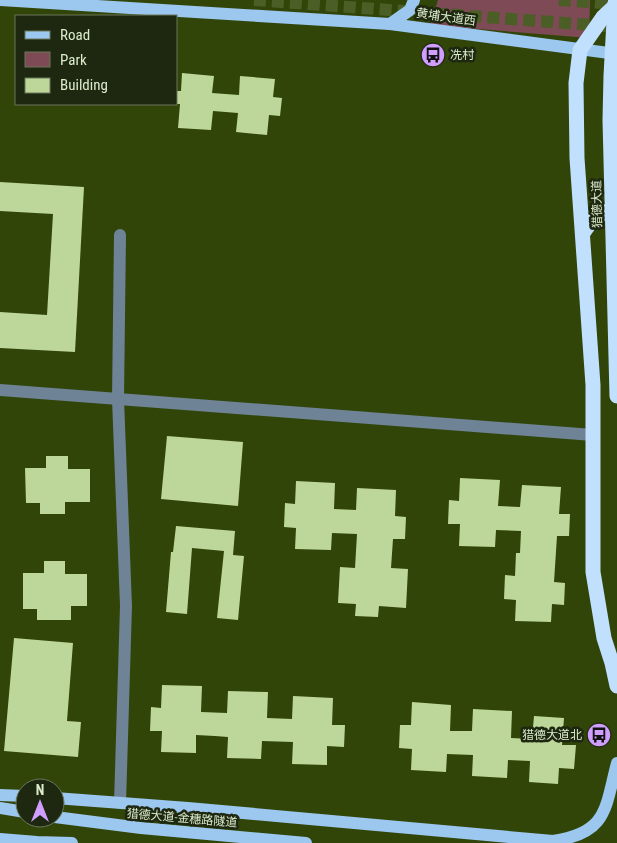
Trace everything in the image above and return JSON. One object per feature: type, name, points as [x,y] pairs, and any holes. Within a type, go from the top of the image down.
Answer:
[{"type":"highway","points":[[615,5],[603,17],[580,50],[577,65],[576,119],[593,385],[593,572],[604,638],[617,686]]},
{"type":"highway","name":"猎德大道","points":[[615,5],[610,120],[617,395]]},
{"type":"highway","points":[[583,232],[590,223],[604,212],[617,208]]},
{"type":"main road","name":"黄埔大道西","points":[[0,0],[390,24],[617,54]]},
{"type":"main road","points":[[390,24],[410,10],[414,0]]},
{"type":"main road","points":[[65,799],[188,808],[536,842],[553,841],[580,835],[601,817],[607,805],[617,763]]},
{"type":"main road","points":[[0,795],[15,796]]},
{"type":"main road","points":[[0,808],[15,810]]},
{"type":"main road","name":"猎德大道-金穗路隧道","points":[[65,818],[141,828],[306,843]]},
{"type":"main road","points":[[0,839],[72,843]]},
{"type":"street","points":[[120,235],[118,398],[126,606],[120,803]]},
{"type":"street","points":[[0,390],[593,435]]},
{"type":"green space","points":[[438,0],[590,0],[589,38],[430,25]]},
{"type":"building","points":[[182,73],[214,76],[212,93],[239,95],[240,76],[275,79],[273,97],[282,98],[280,116],[269,115],[267,135],[236,132],[238,113],[213,111],[211,130],[178,128],[180,104],[178,104],[178,91],[181,91]]},
{"type":"building","points":[[0,182],[84,187],[75,352],[0,348],[0,312],[47,315],[53,214],[0,211]]},
{"type":"building","points":[[167,436],[243,442],[238,506],[161,499]]},
{"type":"building","points":[[46,456],[68,456],[68,469],[90,469],[90,502],[65,502],[65,514],[40,514],[40,503],[26,503],[25,468],[46,468]]},
{"type":"building","points":[[460,478],[500,480],[498,506],[520,507],[522,485],[561,487],[559,514],[570,514],[569,536],[557,536],[554,582],[565,583],[564,605],[552,604],[551,622],[515,621],[516,600],[504,599],[505,575],[515,576],[516,553],[520,553],[521,531],[496,530],[495,547],[459,546],[460,524],[448,524],[449,500],[459,501]]},
{"type":"building","points":[[296,481],[335,483],[334,509],[356,510],[357,488],[396,490],[395,516],[406,517],[405,539],[393,539],[391,568],[408,569],[406,608],[379,606],[378,617],[355,616],[356,604],[338,603],[340,567],[355,568],[357,534],[332,533],[331,550],[295,549],[296,528],[284,527],[285,503],[295,504]]},
{"type":"building","points":[[176,526],[235,531],[233,555],[244,556],[238,620],[217,618],[224,551],[192,548],[187,614],[166,612],[171,552],[173,552]]},
{"type":"building","points":[[44,561],[65,561],[65,574],[87,574],[87,606],[71,606],[71,620],[37,620],[37,609],[23,609],[23,573],[44,573]]},
{"type":"building","points":[[14,638],[73,643],[67,721],[81,722],[78,757],[4,751]]},
{"type":"building","points":[[162,685],[202,686],[201,712],[227,713],[228,691],[268,692],[267,718],[292,719],[293,696],[333,698],[332,725],[345,725],[344,747],[327,746],[327,765],[292,764],[293,742],[262,741],[261,759],[227,758],[228,737],[215,736],[196,735],[196,753],[161,752],[162,731],[150,731],[151,707],[161,708]]},
{"type":"building","points":[[412,702],[451,705],[450,731],[472,731],[473,709],[512,711],[511,738],[532,739],[534,716],[564,718],[562,745],[576,745],[574,769],[559,768],[558,784],[529,782],[530,761],[508,760],[507,778],[472,776],[473,755],[447,754],[446,772],[411,770],[412,749],[399,748],[400,725],[411,725]]},
{"type":"tunnel","points":[[254,0],[606,26]]},
{"type":"tunnel","points":[[559,0],[617,4]]},
{"type":"place","name":"冼村","points":[[433,55]]},
{"type":"place","name":"猎德大道北","points":[[599,735]]}]
